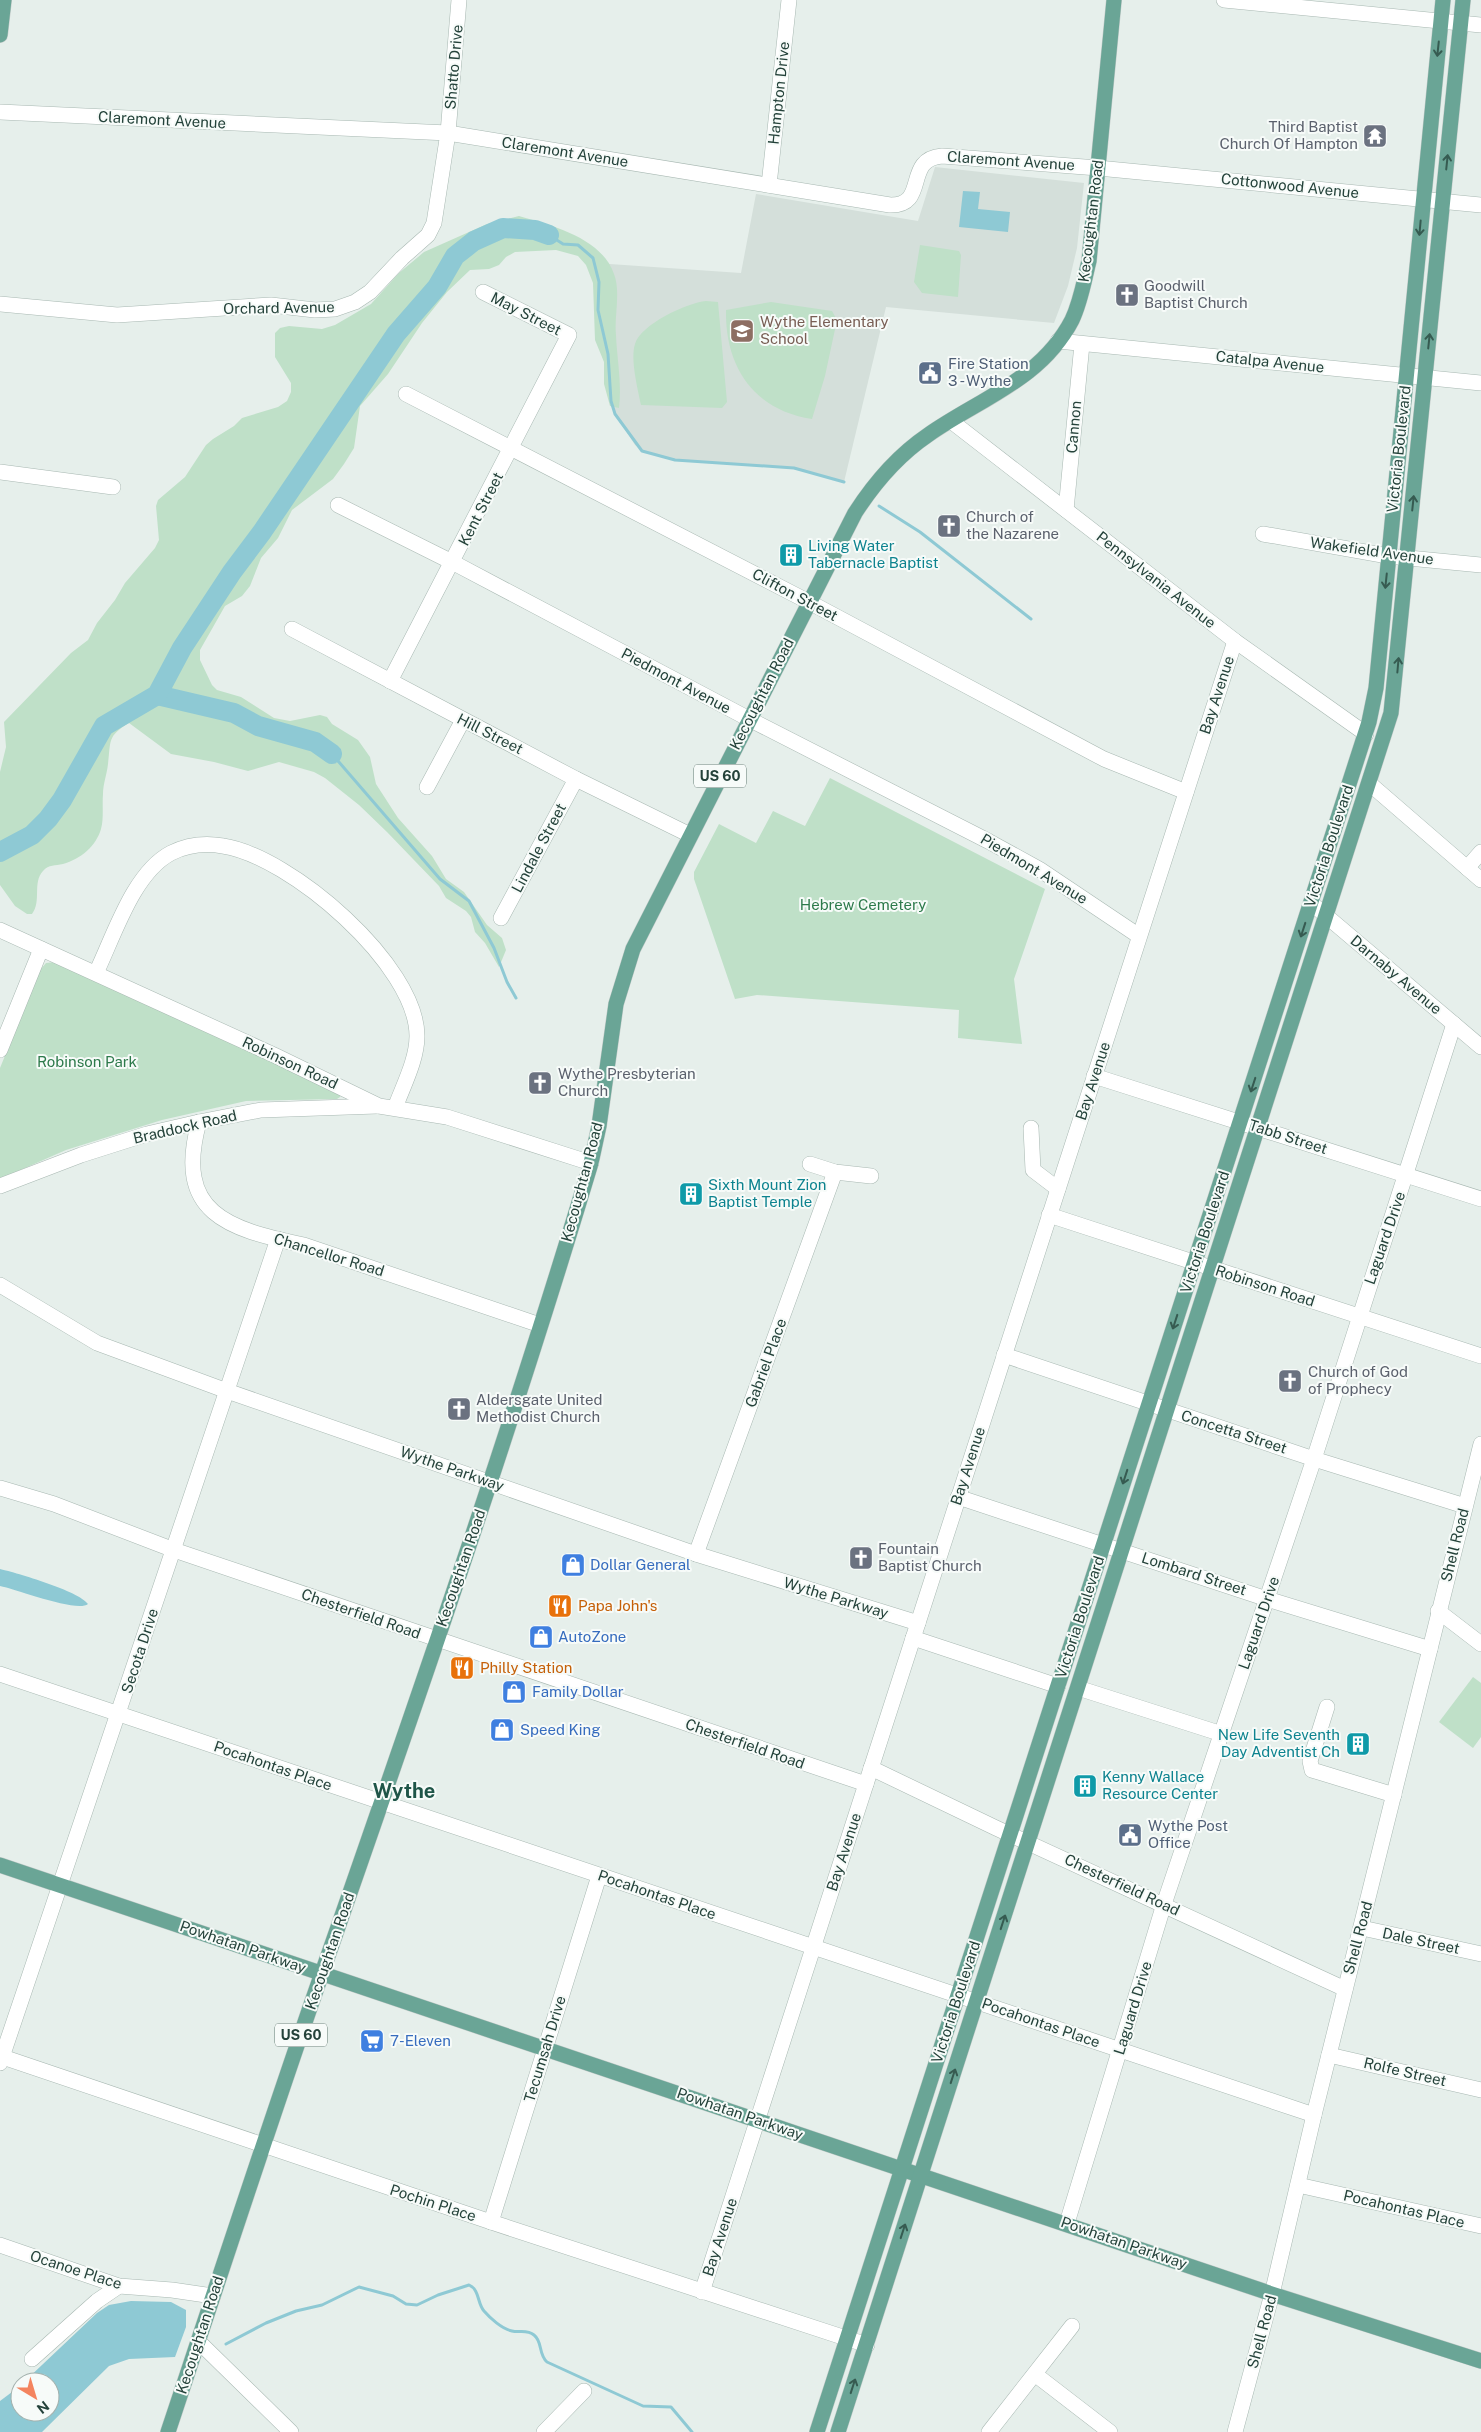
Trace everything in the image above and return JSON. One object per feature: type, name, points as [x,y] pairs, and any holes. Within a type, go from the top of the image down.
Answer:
[{"type":"main road","points":[[0,35],[4,0]]},
{"type":"main road","name":"Kecoughtan Road","points":[[168,2432],[263,2146],[383,1803],[436,1640],[491,1483],[591,1163],[600,1126],[616,1004],[622,978],[633,949],[809,602],[870,490],[908,450],[1033,370],[1058,341],[1071,320],[1081,298],[1089,261],[1114,0]]},
{"type":"main road","name":"Victoria Boulevard","points":[[817,2432],[1366,734],[1376,688],[1443,0]]},
{"type":"main road","name":"Victoria Boulevard","points":[[838,2432],[1386,733],[1395,693],[1462,0]]},
{"type":"main road","name":"Powhatan Parkway","points":[[0,1865],[1272,2294],[1481,2361]]},
{"type":"street","name":"Shatto Drive","points":[[448,133],[460,0]]},
{"type":"street","name":"Hampton Drive","points":[[769,185],[789,0]]},
{"type":"street","points":[[1224,0],[1481,25]]},
{"type":"street","name":"Claremont Avenue","points":[[0,112],[448,133],[896,206],[911,197],[921,166],[935,156],[1098,168]]},
{"type":"street","name":"Orchard Avenue","points":[[0,304],[117,315],[271,306],[315,310],[345,306],[370,292],[402,258],[428,235],[438,208],[448,133]]},
{"type":"street","name":"Cottonwood Avenue","points":[[1098,168],[1481,205]]},
{"type":"street","name":"May Street","points":[[483,292],[569,335]]},
{"type":"street","name":"Kent Street","points":[[390,681],[454,563],[569,335]]},
{"type":"street","name":"Catalpa Avenue","points":[[1058,341],[1481,383]]},
{"type":"street","name":"Cannon","points":[[1066,510],[1082,344]]},
{"type":"street","name":"Clifton Street","points":[[406,394],[809,602],[1104,758],[1186,792]]},
{"type":"street","name":"Pennsylvania Avenue","points":[[951,421],[1235,640],[1366,734]]},
{"type":"street","points":[[0,472],[113,487]]},
{"type":"street","name":"Piedmont Avenue","points":[[338,505],[454,563],[749,719],[997,846],[1039,869],[1139,936]]},
{"type":"street","name":"Wakefield Avenue","points":[[1263,534],[1388,556],[1481,565]]},
{"type":"street","name":"Hill Street","points":[[292,629],[463,720],[690,835]]},
{"type":"street","name":"Bay Avenue","points":[[702,2292],[1235,640]]},
{"type":"street","points":[[427,787],[463,720]]},
{"type":"street","name":"Lindale Street","points":[[501,918],[576,778]]},
{"type":"street","points":[[1370,784],[1481,880]]},
{"type":"street","points":[[96,973],[136,889],[153,867],[171,853],[195,845],[224,846],[250,854],[275,867],[326,900],[378,954],[396,980],[410,1005],[417,1036],[411,1066],[395,1108]]},
{"type":"street","points":[[1467,868],[1481,852]]},
{"type":"street","name":"Darnaby Avenue","points":[[1311,903],[1481,1046]]},
{"type":"street","name":"Robinson Road","points":[[0,930],[96,973],[378,1106],[447,1118],[591,1163]]},
{"type":"street","points":[[0,1050],[41,949]]},
{"type":"street","name":"Laguard Drive","points":[[1066,2223],[1164,1904],[1314,1459],[1358,1315],[1406,1175],[1454,1024]]},
{"type":"street","name":"Tabb Street","points":[[1094,1076],[1481,1199]]},
{"type":"street","name":"Braddock Road","points":[[0,1186],[97,1150],[147,1134],[199,1122],[261,1110],[378,1106]]},
{"type":"street","name":"Chancellor Road","points":[[199,1122],[192,1144],[192,1172],[197,1190],[205,1206],[220,1218],[237,1227],[278,1240],[304,1244],[540,1325]]},
{"type":"street","points":[[1031,1128],[1033,1170],[1058,1189]]},
{"type":"street","points":[[810,1164],[835,1172],[871,1176]]},
{"type":"street","name":"Gabriel Place","points":[[696,1554],[835,1172]]},
{"type":"street","name":"Robinson Road","points":[[1049,1215],[1481,1356]]},
{"type":"street","name":"Secota Drive","points":[[1,2059],[278,1240]]},
{"type":"street","name":"Wythe Parkway","points":[[0,1285],[97,1342],[227,1391],[696,1554],[918,1623]]},
{"type":"street","name":"Concetta Street","points":[[1004,1355],[1314,1459],[1465,1506]]},
{"type":"street","name":"Shell Road","points":[[1235,2432],[1272,2294],[1438,1611],[1465,1506],[1477,1480],[1481,1444]]},
{"type":"street","name":"Chesterfield Road","points":[[0,1488],[54,1504],[174,1550],[436,1640],[866,1784]]},
{"type":"street","name":"Lombard Street","points":[[958,1497],[1267,1599],[1430,1649]]},
{"type":"street","points":[[1438,1611],[1481,1644]]},
{"type":"street","points":[[913,1638],[1058,1686]]},
{"type":"street","name":"Pocahontas Place","points":[[0,1674],[1314,2115]]},
{"type":"street","points":[[1078,1688],[1222,1734]]},
{"type":"street","points":[[1327,1707],[1310,1761],[1312,1770],[1394,1795]]},
{"type":"street","name":"Chesterfield Road","points":[[871,1768],[1345,1989]]},
{"type":"street","name":"Tecumsah Drive","points":[[490,2222],[599,1876]]},
{"type":"street","name":"Dale Street","points":[[1362,1928],[1481,1954]]},
{"type":"street","name":"Rolfe Street","points":[[1329,2055],[1481,2090]]},
{"type":"street","name":"Pochin Place","points":[[1,2059],[702,2292],[867,2344]]},
{"type":"street","name":"Pocahontas Place","points":[[1298,2185],[1481,2226]]},
{"type":"street","name":"Ocanoe Place","points":[[0,2245],[119,2286],[172,2290],[213,2296]]},
{"type":"street","points":[[32,2359],[97,2301],[119,2286]]},
{"type":"street","points":[[989,2432],[1036,2375],[1072,2326]]},
{"type":"street","points":[[198,2341],[291,2432]]},
{"type":"street","points":[[1036,2375],[1110,2432]]},
{"type":"street","points":[[544,2432],[584,2392]]},
{"type":"shaded area","name":"Wythe Elementary School","points":[[935,167],[1084,183],[1077,248],[1068,286],[1054,323],[886,307],[844,482],[816,473],[776,466],[675,460],[642,451],[635,445],[615,414],[611,401],[595,263],[741,273],[756,194],[918,221]]},
{"type":"green space","points":[[519,216],[574,235],[599,251],[608,262],[614,274],[617,288],[616,328],[620,381],[619,408],[610,406],[604,384],[604,362],[595,340],[593,283],[586,265],[578,256],[556,250],[515,252],[506,257],[499,265],[489,269],[470,270],[447,292],[422,323],[388,374],[360,406],[354,448],[344,464],[333,479],[292,510],[278,538],[261,558],[250,586],[242,596],[225,606],[200,650],[200,660],[212,685],[217,690],[241,697],[274,718],[290,721],[320,715],[327,717],[332,724],[358,740],[370,757],[376,784],[398,818],[432,856],[446,879],[464,892],[487,925],[502,938],[506,950],[499,967],[485,943],[475,932],[471,917],[466,911],[446,898],[439,886],[387,832],[359,805],[325,778],[314,772],[279,762],[248,771],[171,754],[129,723],[117,732],[111,740],[103,790],[102,825],[99,835],[92,846],[76,859],[50,866],[43,871],[38,881],[35,909],[32,914],[27,914],[15,906],[0,885],[0,772],[6,747],[4,722],[71,653],[88,640],[97,623],[115,600],[125,583],[155,548],[159,540],[156,506],[158,500],[185,477],[206,445],[234,426],[242,418],[278,407],[287,401],[291,392],[291,383],[275,357],[275,333],[280,328],[289,326],[322,329],[335,325],[371,304],[399,273],[424,252],[487,224]]},
{"type":"green space","points":[[920,245],[959,251],[961,255],[958,297],[922,293],[914,282]]},
{"type":"green space","points":[[706,301],[718,302],[727,402],[722,408],[641,405],[633,358],[635,344],[639,336],[655,322],[677,310]]},
{"type":"green space","points":[[771,302],[832,311],[837,320],[825,376],[812,419],[791,414],[774,406],[746,382],[737,367],[727,330],[726,310]]},
{"type":"green space","name":"Hebrew Cemetery","points":[[830,778],[1045,889],[1014,979],[1022,1044],[958,1038],[959,1010],[757,995],[735,999],[694,879],[694,872],[719,824],[756,843],[773,811],[805,826]]},
{"type":"green space","name":"Robinson Park","points":[[55,962],[341,1094],[340,1097],[337,1099],[246,1101],[162,1120],[66,1150],[0,1179],[0,1068],[40,970],[46,963]]},
{"type":"green space","points":[[1473,1677],[1481,1683],[1481,1737],[1473,1748],[1439,1722]]},
{"type":"water","points":[[963,191],[980,192],[978,209],[1010,212],[1008,232],[959,227]]},
{"type":"water","points":[[0,1569],[61,1588],[88,1604],[82,1606],[60,1603],[0,1586]]},
{"type":"water","points":[[131,2301],[171,2302],[186,2310],[186,2327],[175,2357],[129,2359],[109,2366],[60,2414],[60,2372],[35,2372],[97,2313],[109,2305]]},
{"type":"water","points":[[10,2394],[10,2422],[52,2422],[42,2432],[0,2432],[0,2401]]},
{"type":"waterway","points":[[0,852],[32,835],[48,819],[62,800],[104,726],[157,695],[182,648],[232,572],[262,532],[396,334],[437,287],[455,256],[474,241],[503,228],[535,230],[549,235]]},
{"type":"waterway","points":[[549,235],[563,244],[578,245],[593,258],[599,282],[598,310],[608,354],[611,401],[615,414],[642,451],[675,460],[794,468],[844,482]]},
{"type":"waterway","points":[[879,506],[920,532],[1031,619]]},
{"type":"waterway","points":[[157,695],[234,713],[258,726],[315,742],[332,754]]},
{"type":"waterway","points":[[332,754],[440,879],[469,901],[494,948],[507,982],[516,998]]},
{"type":"waterway","points":[[226,2344],[266,2323],[296,2311],[322,2305],[359,2287],[393,2296],[406,2304],[417,2305],[438,2295],[469,2285],[477,2293],[484,2311],[496,2323],[508,2330],[529,2332],[534,2335],[539,2341],[542,2355],[547,2362],[643,2406],[671,2407],[692,2432]]},
{"type":"place","name":"Third Baptist Church Of Hampton","points":[[1375,136]]},
{"type":"place","name":"Goodwill Baptist Church","points":[[1127,295]]},
{"type":"place","name":"Wythe Elementary School","points":[[742,331]]},
{"type":"place","name":"Fire Station 3 - Wythe","points":[[930,373]]},
{"type":"place","name":"Church of the Nazarene","points":[[949,526]]},
{"type":"place","name":"Living Water Tabernacle Baptist","points":[[791,555]]},
{"type":"place","name":"Wythe Presbyterian Church","points":[[540,1083]]},
{"type":"place","name":"Sixth Mount Zion Baptist Temple","points":[[691,1194]]},
{"type":"place","name":"Church of God of Prophecy","points":[[1290,1381]]},
{"type":"place","name":"Aldersgate United Methodist Church","points":[[459,1409]]},
{"type":"place","name":"Fountain Baptist Church","points":[[861,1558]]},
{"type":"place","name":"Dollar General","points":[[573,1565]]},
{"type":"place","name":"Papa John's","points":[[560,1606]]},
{"type":"place","name":"AutoZone","points":[[541,1637]]},
{"type":"place","name":"Philly Station","points":[[462,1668]]},
{"type":"place","name":"Family Dollar","points":[[514,1692]]},
{"type":"place","name":"Speed King","points":[[502,1730]]},
{"type":"place","name":"New Life Seventh Day Adventist Ch","points":[[1358,1744]]},
{"type":"place","name":"Kenny Wallace Resource Center","points":[[1085,1786]]},
{"type":"place","name":"Wythe Post Office","points":[[1130,1835]]},
{"type":"place","name":"7-Eleven","points":[[372,2041]]},
{"type":"district","name":"Wythe","points":[[404,1791]]}]
